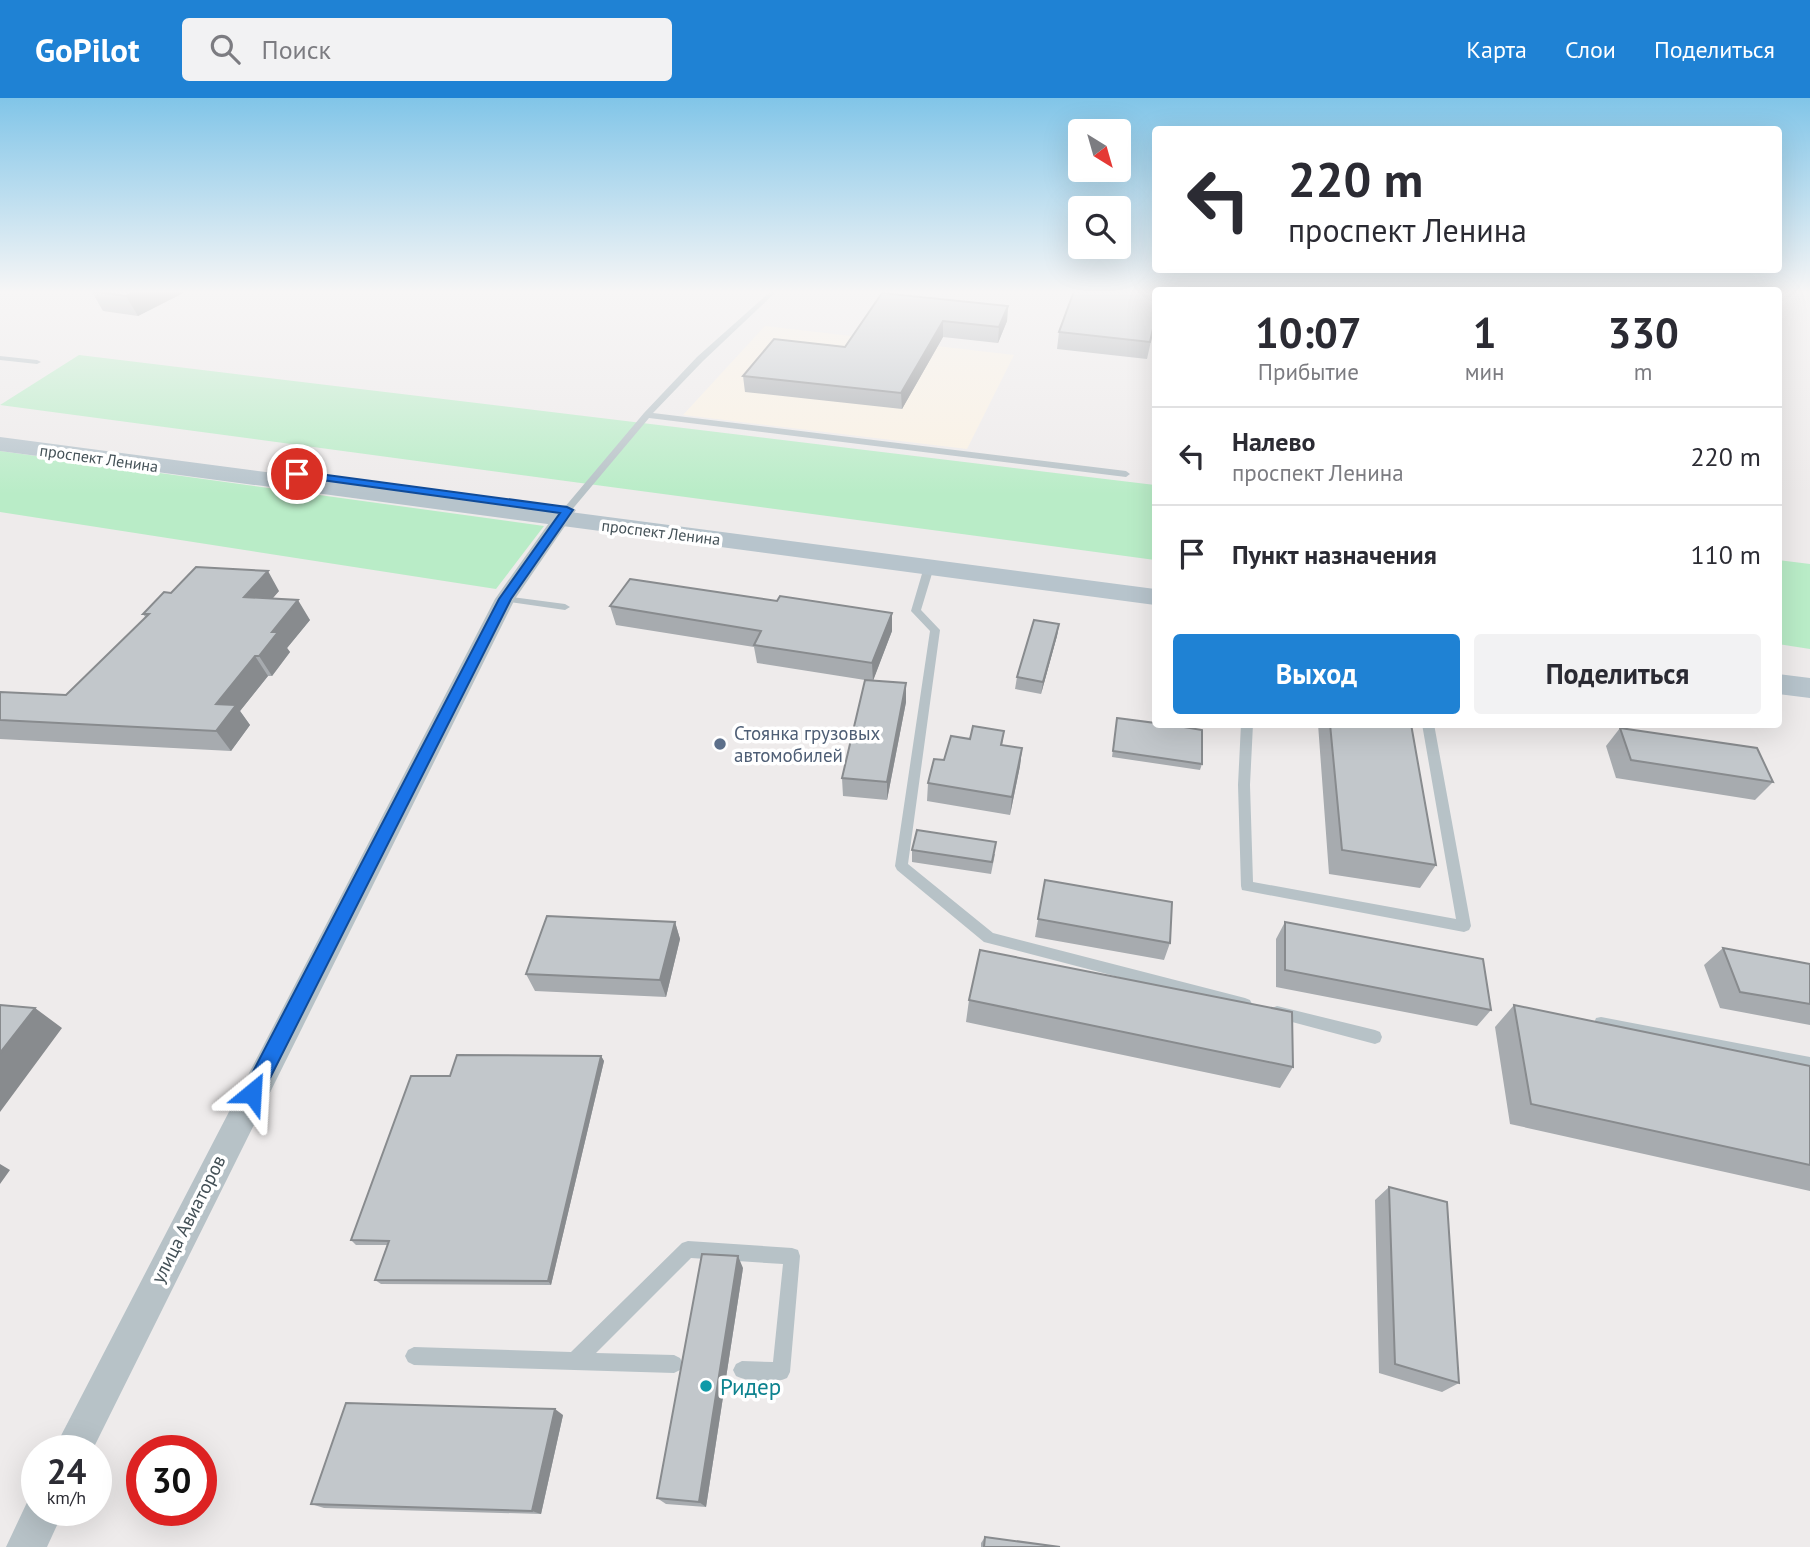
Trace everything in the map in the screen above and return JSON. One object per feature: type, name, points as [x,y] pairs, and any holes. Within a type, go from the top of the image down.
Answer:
[{"type":"main road","name":"проспект Ленина","points":[[0,434],[1152,597]]},
{"type":"main road","name":"проспект Ленина","points":[[0,444],[1152,588]]},
{"type":"main road","points":[[1782,672],[1810,676]]},
{"type":"main road","points":[[1782,684],[1810,688]]},
{"type":"street","name":"улица Авиаторов","points":[[80,1435],[505,599],[564,515]]},
{"type":"street","points":[[26,1547],[36,1526]]},
{"type":"lane","points":[[6,359],[37,362]]},
{"type":"lane","points":[[564,515],[647,415],[700,359]]},
{"type":"lane","points":[[647,415],[1126,474]]},
{"type":"lane","points":[[929,567],[916,611],[935,631],[901,866],[989,938],[1375,1037]]},
{"type":"lane","points":[[505,599],[565,607]]},
{"type":"lane","points":[[1247,728],[1244,785],[1247,886],[1464,926],[1429,728]]},
{"type":"lane","points":[[1587,1020],[1810,1064]]},
{"type":"lane","points":[[575,1361],[688,1249],[792,1256],[781,1372],[742,1370]]},
{"type":"lane","points":[[414,1356],[674,1364]]},
{"type":"shaded area","points":[[735,359],[1012,359],[967,449],[683,415]]},
{"type":"green space","points":[[73,359],[109,359],[1152,485],[1152,560],[0,405]]},
{"type":"green space","points":[[0,451],[544,526],[496,589],[0,512]]},
{"type":"green space","points":[[1782,560],[1810,564],[1810,649],[1782,645]]},
{"type":"building","points":[[758,359],[921,359],[901,393],[743,376]]},
{"type":"building","points":[[196,567],[268,571],[244,597],[298,600],[272,632],[278,632],[216,704],[236,705],[216,731],[0,720],[0,692],[66,695],[149,614],[143,614],[164,592],[171,593]]},
{"type":"building","points":[[630,579],[777,601],[780,596],[892,613],[872,663],[754,645],[761,631],[610,606]]},
{"type":"building","points":[[1034,620],[1059,624],[1043,682],[1017,677]]},
{"type":"building","points":[[865,680],[906,683],[887,782],[842,778]]},
{"type":"building","points":[[1117,718],[1152,723],[1152,728],[1202,730],[1202,764],[1113,751]]},
{"type":"building","points":[[973,726],[1004,731],[1001,745],[1022,748],[1012,797],[928,783],[934,759],[944,760],[951,736],[970,739]]},
{"type":"building","points":[[1330,728],[1412,728],[1436,865],[1342,850]]},
{"type":"building","points":[[1620,728],[1757,748],[1773,782],[1631,760]]},
{"type":"building","points":[[917,830],[996,842],[992,862],[912,850]]},
{"type":"building","points":[[1045,880],[1172,902],[1170,943],[1038,919]]},
{"type":"building","points":[[547,916],[675,922],[660,980],[526,974]]},
{"type":"building","points":[[1285,922],[1483,959],[1491,1010],[1285,970]]},
{"type":"building","points":[[1723,948],[1810,964],[1810,1004],[1740,992]]},
{"type":"building","points":[[980,950],[1292,1012],[1293,1067],[969,1000]]},
{"type":"building","points":[[0,1005],[35,1008],[0,1053]]},
{"type":"building","points":[[1514,1005],[1810,1066],[1810,1165],[1531,1104]]},
{"type":"building","points":[[457,1055],[601,1056],[548,1281],[375,1280],[389,1241],[351,1240],[411,1076],[450,1076]]},
{"type":"building","points":[[1389,1187],[1447,1202],[1459,1383],[1395,1364]]},
{"type":"building","name":"Ридер","points":[[702,1254],[738,1256],[699,1502],[657,1498]]},
{"type":"building","points":[[346,1403],[555,1409],[532,1511],[311,1504]]},
{"type":"building","points":[[985,1537],[1060,1547],[984,1547]]},
{"type":"place","name":"Стоянка грузовых автомобилей","points":[[720,744]]},
{"type":"place","name":"Ридер","points":[[706,1386]]},
{"type":"route","points":[[252,1093],[505,599],[567,510],[297,474]]}]
